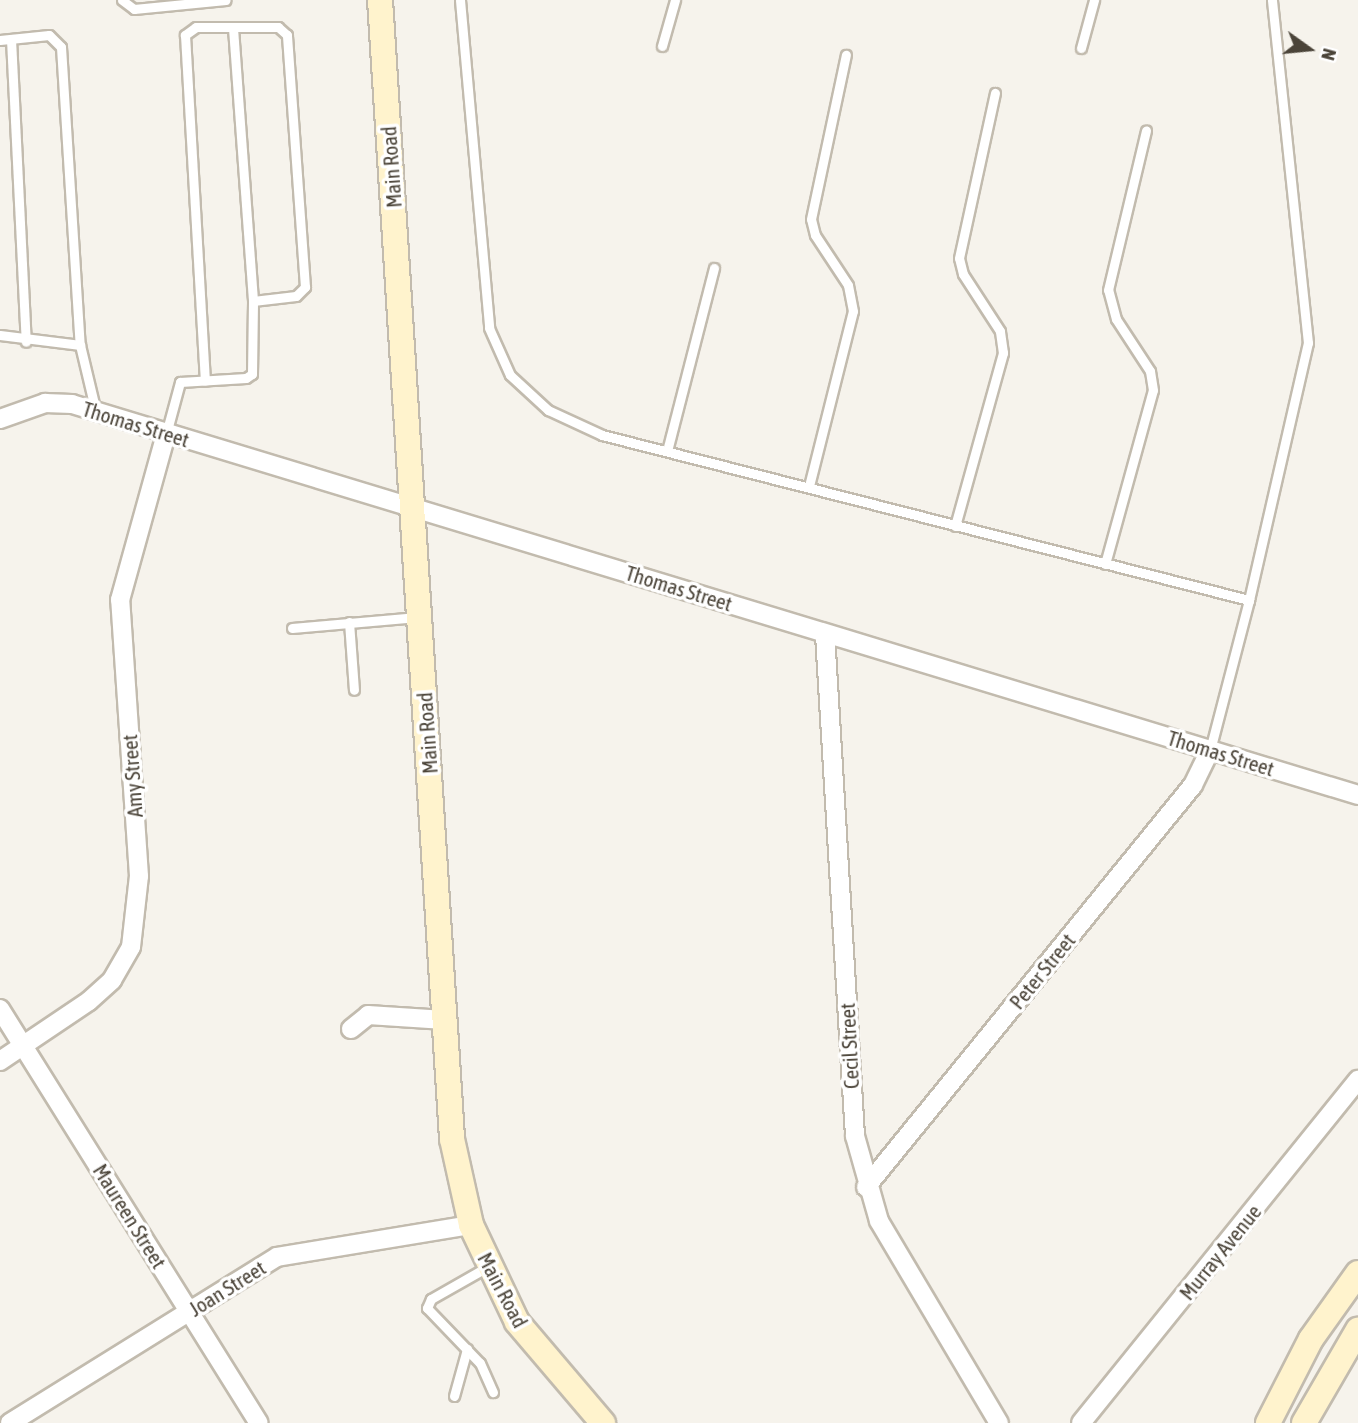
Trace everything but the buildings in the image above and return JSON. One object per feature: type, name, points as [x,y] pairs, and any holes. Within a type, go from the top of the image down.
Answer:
[{"type":"main road","name":"Main Road","points":[[380,0],[452,1139],[471,1225],[517,1322],[603,1423]]},
{"type":"main road","points":[[1268,1423],[1311,1339],[1358,1273]]},
{"type":"main road","points":[[1304,1423],[1327,1377],[1358,1330]]},
{"type":"street","name":"Thomas Street","points":[[0,419],[55,401],[96,412],[1358,795]]},
{"type":"street","name":"Amy Street","points":[[0,1061],[89,1002],[112,980],[131,947],[139,876],[120,600],[166,434]]},
{"type":"street","name":"Cecil Street","points":[[825,634],[855,1136],[866,1187],[878,1221],[999,1423]]},
{"type":"street","name":"Peter Street","points":[[866,1187],[1193,785],[1210,750]]},
{"type":"street","name":"Maureen Street","points":[[0,1009],[259,1423]]},
{"type":"street","points":[[351,1029],[368,1015],[445,1020]]},
{"type":"street","name":"Murray Avenue","points":[[1081,1423],[1358,1080]]},
{"type":"street","name":"Joan Street","points":[[10,1423],[277,1257],[471,1225]]},
{"type":"lane","points":[[122,0],[134,9],[226,0]]},
{"type":"lane","points":[[460,0],[489,328],[502,363],[525,392],[570,424],[1249,600]]},
{"type":"lane","points":[[662,46],[675,0]]},
{"type":"lane","points":[[1081,48],[1094,0]]},
{"type":"lane","points":[[1210,750],[1249,600],[1308,343],[1272,0]]},
{"type":"lane","points":[[205,380],[183,43],[191,28],[275,27],[287,35],[306,283],[296,296],[253,301]]},
{"type":"lane","points":[[166,434],[180,382],[246,378],[256,366],[233,28]]},
{"type":"lane","points":[[0,40],[49,35],[61,47],[79,345],[96,412]]},
{"type":"lane","points":[[10,38],[26,342]]},
{"type":"lane","points":[[809,486],[853,311],[848,285],[815,235],[811,219],[846,55]]},
{"type":"lane","points":[[956,526],[1003,353],[1000,331],[963,274],[959,258],[995,93]]},
{"type":"lane","points":[[1105,564],[1153,390],[1150,370],[1116,319],[1108,290],[1146,130]]},
{"type":"lane","points":[[667,451],[715,268]]},
{"type":"lane","points":[[0,335],[26,342],[79,345]]},
{"type":"lane","points":[[292,628],[420,616]]},
{"type":"lane","points":[[349,622],[354,690]]},
{"type":"lane","points":[[489,1266],[428,1303],[427,1308],[467,1349],[493,1392]]},
{"type":"lane","points":[[454,1396],[467,1349]]},
{"type":"lane","points":[[1327,1377],[1354,1365]]}]
